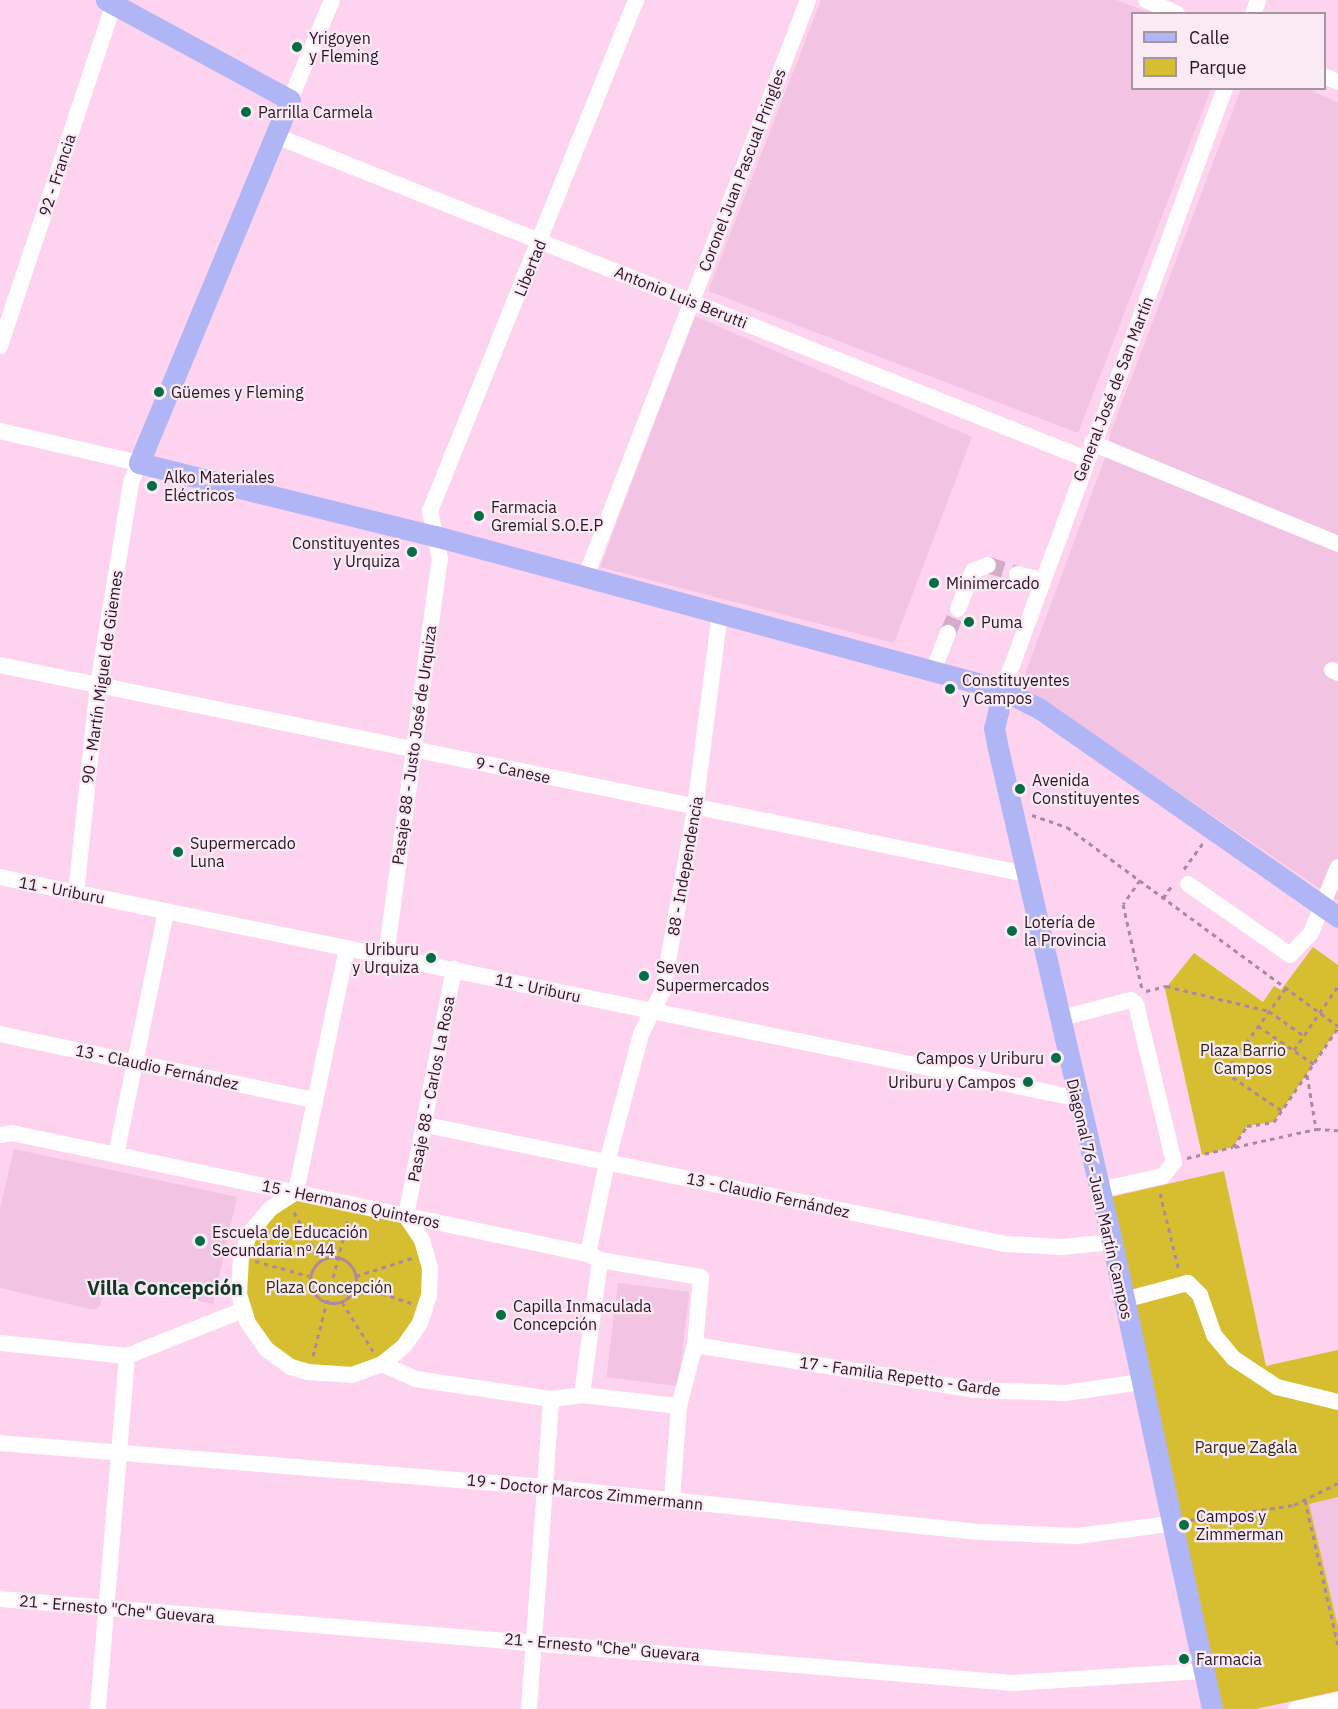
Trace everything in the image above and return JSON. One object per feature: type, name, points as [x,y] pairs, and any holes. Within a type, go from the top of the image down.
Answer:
[{"type":"main road","points":[[111,1],[290,100],[139,463],[435,536],[1003,690],[1041,709],[1330,911]]},
{"type":"main road","name":"Diagonal 76 - Juan Martín Campos","points":[[1003,690],[994,728],[1076,1098],[1112,1242],[1170,1524],[1212,1709]]},
{"type":"street","points":[[290,100],[332,0]]},
{"type":"street","name":"Libertad","points":[[435,536],[430,511],[542,240],[636,0]]},
{"type":"street","name":"Coronel Juan Pascual Pringles","points":[[586,576],[808,0]]},
{"type":"street","points":[[1146,0],[1173,12]]},
{"type":"street","name":"92 - Francia","points":[[0,346],[111,1]]},
{"type":"street","name":"General José de San Martín","points":[[1003,690],[1041,580],[1224,90]]},
{"type":"street","name":"Antonio Luis Berutti","points":[[276,136],[542,240],[692,302],[1338,544]]},
{"type":"street","points":[[0,431],[139,463]]},
{"type":"street","name":"90 - Martín Miguel de Güemes","points":[[76,893],[98,684],[131,483],[139,463]]},
{"type":"street","name":"Pasaje 88 - Justo José de Urquiza","points":[[386,956],[412,748],[440,559],[435,536]]},
{"type":"street","points":[[958,609],[973,571],[988,564]]},
{"type":"street","points":[[1017,574],[1041,580]]},
{"type":"street","name":"88 - Independencia","points":[[582,1395],[594,1257],[606,1162],[641,1034],[663,990],[695,808],[720,612]]},
{"type":"street","points":[[933,671],[948,633]]},
{"type":"street","name":"9 - Canese","points":[[0,665],[1026,874]]},
{"type":"street","points":[[1182,879],[1290,954],[1330,911],[1338,867]]},
{"type":"street","name":"11 - Uriburu","points":[[0,877],[454,969],[652,1013],[1076,1098]]},
{"type":"street","points":[[116,1155],[138,1062],[166,911]]},
{"type":"street","points":[[347,948],[291,1194],[270,1209],[250,1233],[242,1257],[239,1294],[243,1310],[266,1349],[291,1367],[308,1372],[352,1375],[382,1364],[404,1347],[426,1307],[430,1268],[426,1253],[406,1216]]},
{"type":"street","name":"Pasaje 88 - Carlos La Rosa","points":[[406,1216],[426,1125],[454,969]]},
{"type":"street","points":[[1058,1019],[1131,1000],[1136,1004],[1174,1162],[1169,1171],[1157,1178],[1100,1190]]},
{"type":"street","name":"13 - Claudio Fernández","points":[[0,1034],[314,1100]]},
{"type":"street","name":"13 - Claudio Fernández","points":[[426,1125],[1005,1244],[1062,1247],[1112,1242]]},
{"type":"street","name":"15 - Hermanos Quinteros","points":[[0,1135],[12,1133],[594,1257],[701,1276],[695,1345]]},
{"type":"street","points":[[1124,1300],[1183,1284],[1195,1286],[1214,1335],[1233,1358],[1277,1387],[1338,1402]]},
{"type":"street","points":[[0,1343],[127,1356],[243,1310]]},
{"type":"street","points":[[672,1500],[679,1406],[695,1345]]},
{"type":"street","name":"17 - Familia Repetto - Garde","points":[[695,1345],[975,1390],[1065,1393],[1141,1382]]},
{"type":"street","points":[[98,1709],[127,1356]]},
{"type":"street","points":[[382,1364],[416,1379],[551,1399],[582,1395],[679,1406]]},
{"type":"street","points":[[529,1709],[551,1399]]},
{"type":"street","name":"19 - Doctor Marcos Zimmermann","points":[[0,1443],[544,1487],[994,1532],[1077,1536],[1170,1524]]},
{"type":"street","name":"21 - Ernesto \"Che\" Guevara","points":[[0,1599],[533,1641],[1013,1683],[1203,1671]]},
{"type":"street","points":[[1296,1709],[1338,1700]]},
{"type":"path","points":[[1012,809],[1067,827],[1338,1027],[1274,1122],[1247,1126],[1233,1147]]},
{"type":"path","points":[[1163,898],[1182,879],[1213,829]]},
{"type":"path","points":[[1131,1000],[1146,990],[1166,986],[1269,1011],[1304,1036]]},
{"type":"path","points":[[1294,1050],[1338,986]]},
{"type":"path","points":[[1282,1110],[1225,1072],[1286,988]]},
{"type":"path","points":[[1258,1026],[1314,1064]]},
{"type":"path","points":[[1307,1074],[1316,1129]]},
{"type":"path","points":[[1174,1162],[1316,1129],[1338,1130]]},
{"type":"path","points":[[1157,1178],[1183,1284]]},
{"type":"path","points":[[291,1194],[320,1260]]},
{"type":"path","points":[[308,1372],[352,1204]]},
{"type":"path","points":[[356,1276],[426,1253]]},
{"type":"path","points":[[242,1257],[310,1276]]},
{"type":"path","points":[[338,1257],[352,1266],[356,1276],[356,1285],[342,1302],[326,1303],[314,1295],[310,1276],[320,1260],[338,1257]]},
{"type":"path","points":[[356,1285],[426,1307]]},
{"type":"path","points":[[342,1302],[382,1364]]},
{"type":"path","points":[[1170,1524],[1294,1505],[1338,1483]]},
{"type":"path","points":[[1305,1500],[1338,1645]]},
{"type":"shaded area","points":[[821,0],[1116,0],[1148,12],[1131,12],[1131,90],[1211,90],[1078,433],[708,291]]},
{"type":"shaded area","points":[[1241,90],[1311,90],[1338,103],[1338,901],[1021,685],[1108,450],[1110,434]]},
{"type":"shaded area","points":[[695,316],[972,437],[894,643],[600,567]]},
{"type":"shaded area","points":[[14,1149],[237,1197],[213,1304],[106,1280],[100,1306],[94,1310],[0,1288],[0,1209]]},
{"type":"shaded area","points":[[618,1283],[689,1292],[678,1386],[606,1377]]},
{"type":"shaded area","points":[[1338,1497],[1338,1627],[1309,1504]]},
{"type":"green space","name":"Plaza Barrio Campos","points":[[1313,947],[1338,965],[1338,1028],[1274,1122],[1247,1126],[1233,1147],[1202,1155],[1165,989],[1194,953],[1263,1002],[1274,986],[1281,990]]},
{"type":"green space","name":"Parque Zagala","points":[[1224,1171],[1266,1366],[1338,1350],[1338,1497],[1309,1504],[1338,1627],[1338,1691],[1256,1709],[1221,1709],[1111,1197]]},
{"type":"green space","name":"Plaza Concepción","points":[[285,1197],[406,1216],[430,1268],[404,1346],[352,1375],[291,1367],[248,1323],[240,1263],[250,1233]]},
{"type":"tunnel","points":[[988,565],[1017,574]]},
{"type":"tunnel","points":[[948,633],[958,609]]},
{"type":"place","name":"Yrigoyen y Fleming","points":[[297,47]]},
{"type":"place","name":"Parrilla Carmela","points":[[246,112]]},
{"type":"place","name":"Güemes y Fleming","points":[[159,392]]},
{"type":"place","name":"Alko Materiales Eléctricos","points":[[152,486]]},
{"type":"place","name":"Farmacia Gremial S.O.E.P","points":[[479,516]]},
{"type":"place","name":"Constituyentes y Urquiza","points":[[412,552]]},
{"type":"place","name":"Minimercado","points":[[934,583]]},
{"type":"place","name":"Puma","points":[[969,622]]},
{"type":"place","name":"Constituyentes y Campos","points":[[950,689]]},
{"type":"place","name":"Avenida Constituyentes","points":[[1020,789]]},
{"type":"place","name":"Supermercado Luna","points":[[178,852]]},
{"type":"place","name":"Lotería de la Provincia","points":[[1012,931]]},
{"type":"place","name":"Uriburu y Urquiza","points":[[431,958]]},
{"type":"place","name":"Seven Supermercados","points":[[644,976]]},
{"type":"place","name":"Campos y Uriburu","points":[[1056,1058]]},
{"type":"place","name":"Uriburu y Campos","points":[[1028,1082]]},
{"type":"place","name":"Escuela de Educación Secundaria nº 44","points":[[200,1241]]},
{"type":"place","name":"Capilla Inmaculada Concepción","points":[[501,1315]]},
{"type":"place","name":"Campos y Zimmerman","points":[[1184,1525]]},
{"type":"place","name":"Farmacia","points":[[1184,1659]]},
{"type":"district","name":"Villa Concepción","points":[[165,1287]]}]
